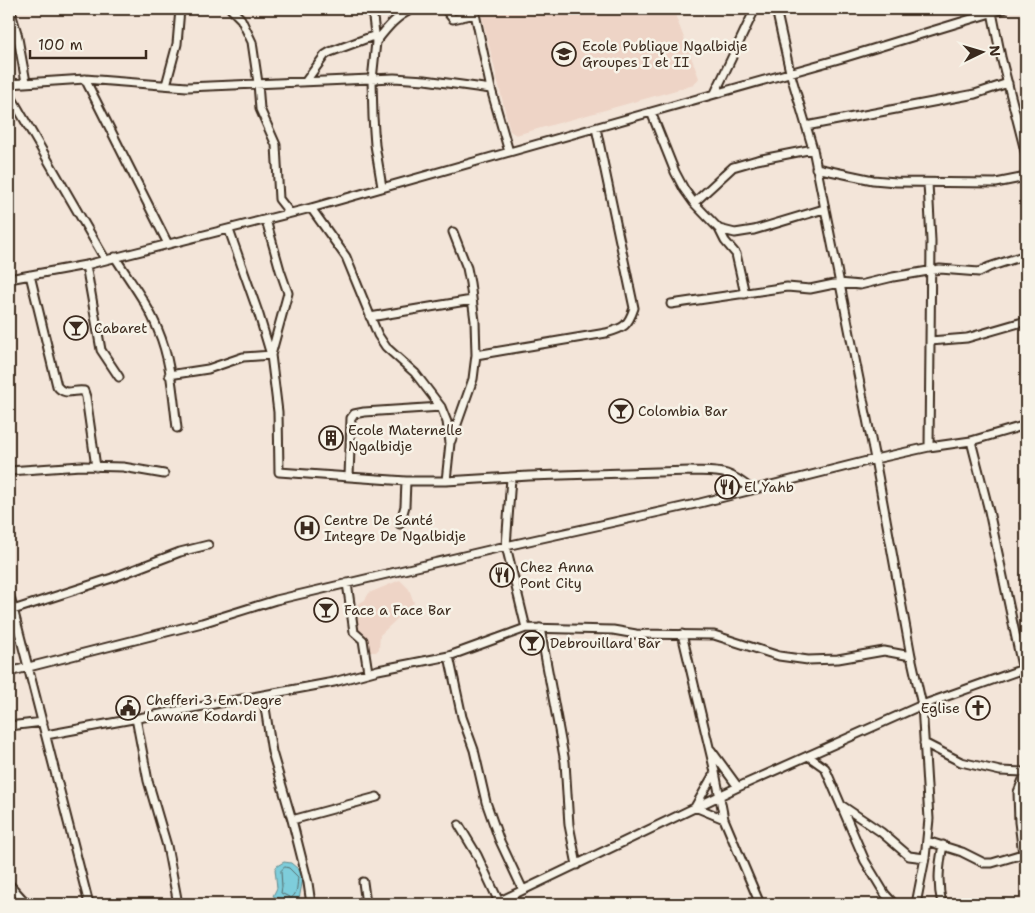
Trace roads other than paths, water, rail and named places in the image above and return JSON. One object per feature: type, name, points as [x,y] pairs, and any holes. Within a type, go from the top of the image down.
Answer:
[{"type":"street","points":[[10,9],[17,33],[26,82]]},
{"type":"street","points":[[166,85],[177,44],[180,9]]},
{"type":"street","points":[[231,9],[242,19],[252,42],[260,109],[276,144],[278,199],[290,213]]},
{"type":"street","points":[[372,9],[376,39],[372,80],[375,145],[382,187]]},
{"type":"street","points":[[306,81],[325,55],[376,39],[400,15],[413,9]]},
{"type":"street","points":[[445,9],[454,19],[474,12],[509,152]]},
{"type":"street","points":[[715,93],[755,9]]},
{"type":"street","points":[[776,9],[790,72],[816,168],[875,459],[911,656],[922,705],[929,819],[926,858],[916,904]]},
{"type":"street","points":[[9,279],[86,265],[311,208],[854,54],[989,10],[1004,9]]},
{"type":"street","points":[[989,10],[1026,154]]},
{"type":"street","points":[[85,79],[168,244]]},
{"type":"street","points":[[9,84],[85,79],[186,87],[306,81],[413,79],[492,89]]},
{"type":"street","points":[[806,126],[975,94],[1008,83]]},
{"type":"street","points":[[9,93],[105,259]]},
{"type":"street","points":[[651,112],[675,172],[684,189],[719,230],[736,254],[745,294]]},
{"type":"street","points":[[476,355],[606,333],[620,329],[630,321],[634,308],[596,128]]},
{"type":"street","points":[[694,203],[733,167],[812,149]]},
{"type":"street","points":[[816,168],[873,180],[896,182],[996,183],[1026,177]]},
{"type":"street","points":[[928,183],[931,241],[929,447]]},
{"type":"street","points":[[311,208],[346,257],[378,335],[386,347],[415,373],[441,407],[447,422],[450,443]]},
{"type":"street","points":[[719,230],[735,233],[754,230],[824,209]]},
{"type":"street","points":[[266,220],[288,293],[271,355]]},
{"type":"street","points":[[229,230],[271,355],[278,412],[279,472],[446,482],[690,471],[716,472],[733,476],[752,490]]},
{"type":"street","points":[[446,482],[450,443],[473,379],[476,355],[472,300],[467,268],[453,232]]},
{"type":"street","points":[[725,241],[735,233]]},
{"type":"street","points":[[671,304],[787,287],[810,289],[840,284],[860,285],[892,277],[940,269],[979,272],[989,266],[1026,255]]},
{"type":"street","points":[[115,257],[144,303],[158,330],[167,355],[178,428]]},
{"type":"street","points":[[86,265],[101,350],[119,377]]},
{"type":"street","points":[[30,275],[57,386],[64,392],[84,391],[96,467]]},
{"type":"street","points":[[370,318],[472,300]]},
{"type":"street","points":[[930,340],[967,338],[1026,321]]},
{"type":"street","points":[[169,375],[208,369],[243,357],[271,355]]},
{"type":"street","points":[[349,477],[351,418],[354,414],[441,407]]},
{"type":"street","points":[[9,672],[202,623],[276,600],[752,490],[875,459],[929,447],[971,441],[1026,426]]},
{"type":"street","points":[[971,441],[989,511],[1026,685]]},
{"type":"street","points":[[9,472],[81,466],[123,467],[164,474]]},
{"type":"street","points":[[511,478],[506,546],[526,628]]},
{"type":"street","points":[[400,524],[405,506],[406,480]]},
{"type":"street","points":[[13,610],[112,578],[180,552],[208,545]]},
{"type":"street","points":[[347,583],[352,626],[355,634],[363,640],[368,672]]},
{"type":"street","points":[[9,593],[89,904]]},
{"type":"street","points":[[46,735],[334,682],[368,672],[448,656],[526,628],[613,630],[636,634],[714,635],[794,659],[838,659],[884,652],[911,656]]},
{"type":"street","points":[[540,628],[565,762],[569,825],[577,865]]},
{"type":"street","points":[[682,634],[715,772],[724,819],[760,904]]},
{"type":"street","points":[[448,656],[462,717],[474,750],[486,802],[499,839],[523,890]]},
{"type":"street","points":[[459,825],[477,855],[496,903],[738,786],[922,705],[1024,669]]},
{"type":"street","points":[[262,695],[272,752],[292,820],[308,883],[311,904]]},
{"type":"street","points":[[136,718],[148,781],[167,846],[178,904]]},
{"type":"street","points":[[9,726],[43,722]]},
{"type":"street","points":[[924,743],[961,762],[1000,770],[1026,772],[1018,792],[1019,822],[1025,854],[992,863],[984,862],[962,852],[927,841]]},
{"type":"street","points":[[709,748],[738,786]]},
{"type":"street","points":[[808,756],[825,768],[866,861],[885,894],[894,904]]},
{"type":"street","points":[[695,807],[715,772]]},
{"type":"street","points":[[292,820],[377,796]]},
{"type":"street","points":[[840,805],[881,832],[909,856],[926,858]]},
{"type":"street","points":[[695,807],[724,819]]},
{"type":"street","points":[[942,904],[938,870],[943,845]]},
{"type":"street","points":[[575,852],[588,860]]},
{"type":"street","points":[[362,882],[366,904]]},
{"type":"street","points":[[9,884],[27,904]]},
{"type":"water","points":[[284,862],[291,863],[304,874],[299,899],[292,904],[273,896],[277,888],[275,869]]},
{"type":"place","name":"Ecole Publique Ngalbidje Groupes I et II","points":[[564,54]]},
{"type":"place","name":"Cabaret","points":[[76,328]]},
{"type":"place","name":"Colombia Bar","points":[[621,411]]},
{"type":"place","name":"Ecole Maternelle Ngalbidje","points":[[331,438]]},
{"type":"place","name":"El Yahb","points":[[727,487]]},
{"type":"place","name":"Centre De Santé Integre De Ngalbidje","points":[[307,528]]},
{"type":"place","name":"Chez Anna Pont City","points":[[502,575]]},
{"type":"place","name":"Face a Face Bar","points":[[326,610]]},
{"type":"place","name":"Debrouillard Bar","points":[[532,643]]},
{"type":"place","name":"Chefferi 3 Em Degre Lawane Kodardi","points":[[128,708]]},
{"type":"place","name":"Eglise","points":[[978,708]]}]
